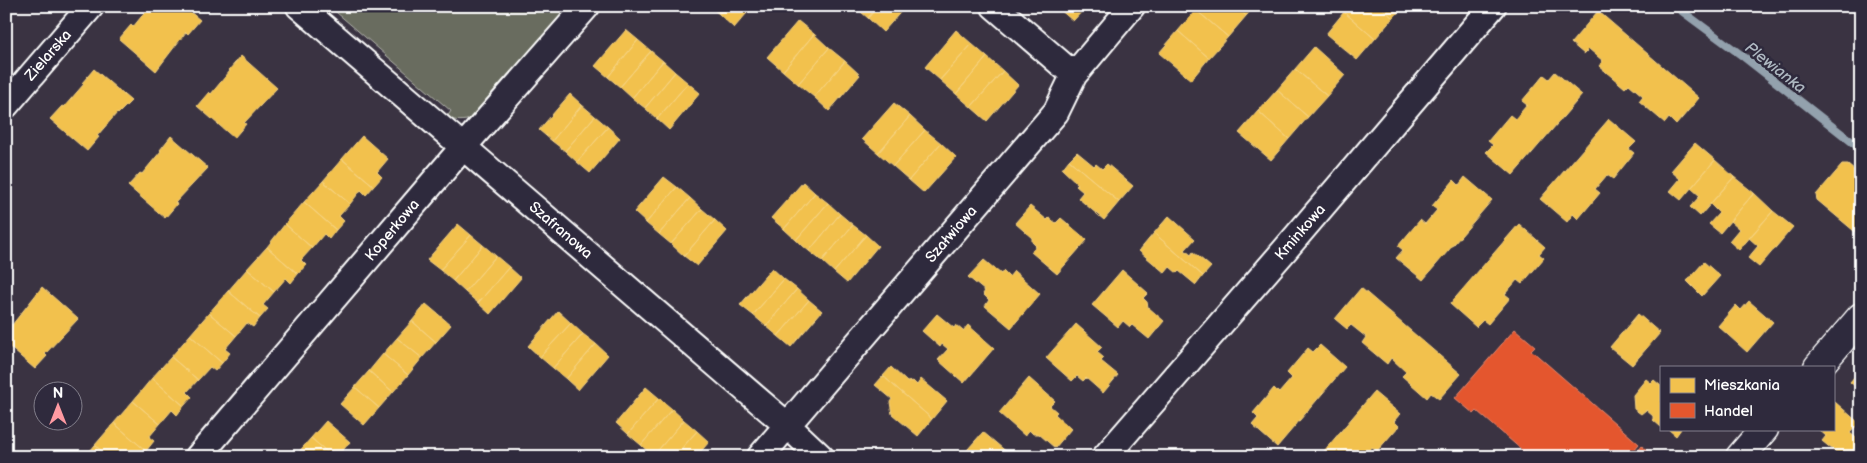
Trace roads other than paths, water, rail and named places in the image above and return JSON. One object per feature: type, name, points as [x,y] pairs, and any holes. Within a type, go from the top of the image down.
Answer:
[{"type":"street","name":"Zielarska","points":[[6,105],[91,6]]},
{"type":"street","name":"Szafranowa","points":[[299,6],[787,425],[821,457]]},
{"type":"street","name":"Koperkowa","points":[[198,457],[464,146],[587,6]]},
{"type":"street","points":[[994,6],[1074,74]]},
{"type":"street","name":"Szałwiowa","points":[[760,457],[1056,112],[1074,74],[1132,6]]},
{"type":"street","name":"Kminkowa","points":[[1104,457],[1290,244],[1492,6]]},
{"type":"street","points":[[1819,366],[1861,317]]},
{"type":"street","points":[[1740,457],[1763,430]]},
{"type":"waterway","name":"Plewianka","points":[[1675,6],[1744,57],[1861,149]]}]
